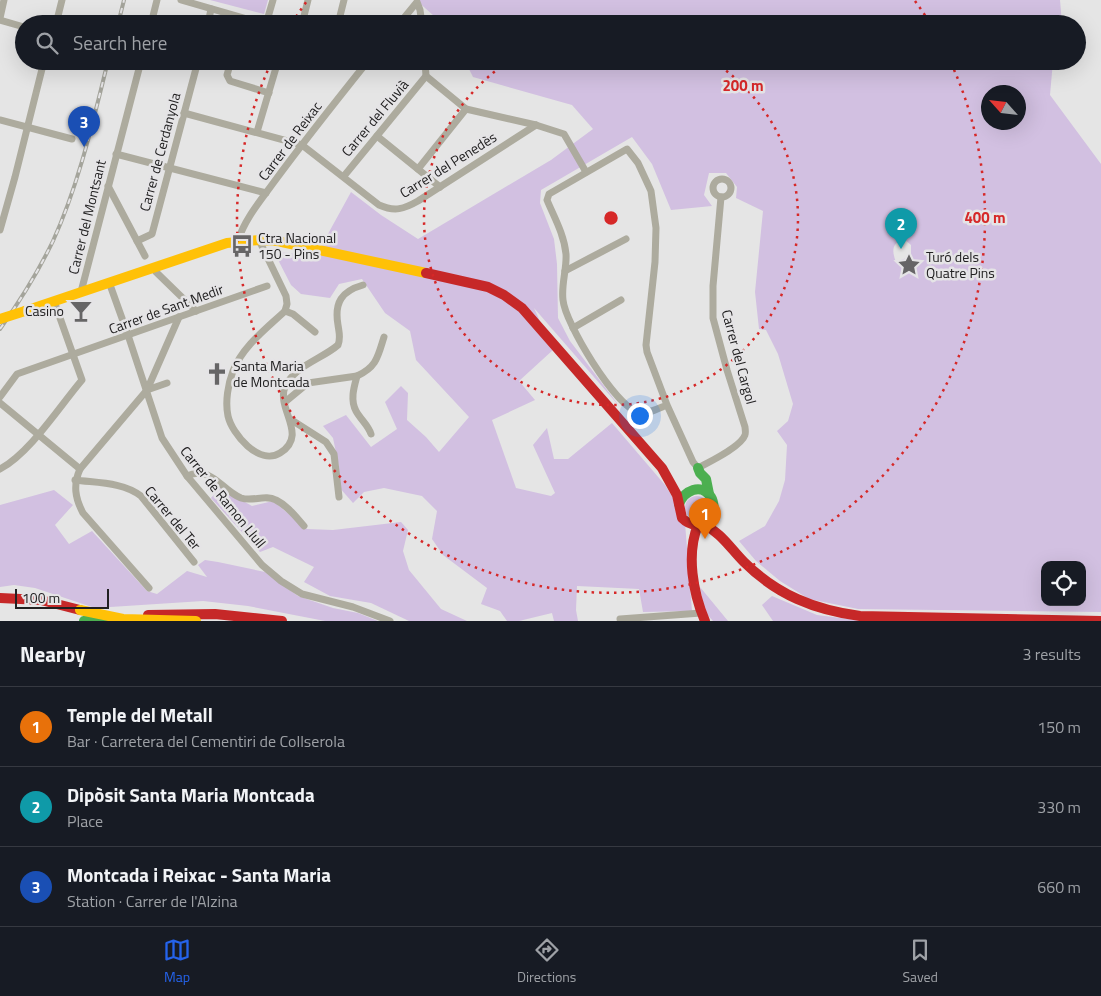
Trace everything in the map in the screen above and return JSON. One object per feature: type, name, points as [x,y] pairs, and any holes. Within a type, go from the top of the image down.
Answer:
[{"type":"main road","points":[[0,319],[184,256],[238,241],[259,240],[277,242],[488,287],[504,295],[522,308],[662,468],[672,484],[681,516],[696,524],[712,528],[751,570],[779,591],[803,604],[837,614],[1101,621]]},
{"type":"main road","points":[[679,504],[682,497],[691,491],[699,471],[706,479],[709,494],[714,505],[709,519],[690,527],[695,589],[703,617]]},
{"type":"main road","points":[[672,484],[691,491],[702,490],[709,494]]},
{"type":"main road","points":[[713,512],[722,537]]},
{"type":"main road","points":[[0,598],[36,599],[123,619],[196,621]]},
{"type":"main road","points":[[84,621],[191,613],[236,615],[282,621]]},
{"type":"street","points":[[4,0],[0,19],[15,24]]},
{"type":"street","points":[[58,15],[62,0]]},
{"type":"street","points":[[153,15],[157,0]]},
{"type":"street","points":[[181,0],[226,15]]},
{"type":"street","points":[[268,15],[273,0]]},
{"type":"street","points":[[304,15],[308,0]]},
{"type":"street","points":[[340,15],[344,0]]},
{"type":"street","points":[[405,15],[416,2],[421,15]]},
{"type":"street","points":[[210,15],[211,9]]},
{"type":"street","points":[[1,226],[42,70]]},
{"type":"street","name":"Carrer del Montsant","points":[[81,292],[108,186],[106,172],[116,154],[139,70]]},
{"type":"street","name":"Carrer de Cerdanyola","points":[[137,241],[152,234],[196,70]]},
{"type":"street","points":[[228,70],[227,74],[230,81],[269,93]]},
{"type":"street","points":[[257,132],[275,70]]},
{"type":"street","name":"Carrer de Reixac","points":[[238,241],[242,229],[266,193],[361,70]]},
{"type":"street","points":[[426,70],[426,76],[466,109],[536,125],[564,134],[586,172]]},
{"type":"street","name":"Carrer del Fluvià","points":[[344,176],[426,76]]},
{"type":"street","points":[[418,168],[466,109]]},
{"type":"street","name":"Carrer del Penedès","points":[[184,114],[302,145],[379,205],[398,210],[406,208],[536,125]]},
{"type":"street","points":[[0,120],[72,139]]},
{"type":"street","points":[[377,136],[440,187]]},
{"type":"street","points":[[667,405],[639,413],[630,408],[592,363],[573,328],[563,300],[566,254],[563,236],[547,200],[549,194],[627,149],[638,163],[651,191],[656,228],[655,262],[646,346],[667,405],[699,471]]},
{"type":"street","points":[[116,154],[266,193]]},
{"type":"street","points":[[108,186],[145,256]]},
{"type":"street","name":"Carrer del Cargol","points":[[699,471],[741,442],[746,435],[713,318],[713,286],[721,197]]},
{"type":"street","points":[[565,271],[626,238]]},
{"type":"street","points":[[259,240],[286,296],[287,304],[285,311],[249,345],[236,364],[231,378],[227,409],[233,429],[248,446],[264,456],[275,456],[288,446],[292,436],[290,419],[283,394],[291,377],[340,342],[337,310],[339,301],[346,292],[363,286]]},
{"type":"street","points":[[156,272],[196,311]]},
{"type":"street","name":"Carrer de Ramon Llull","points":[[108,282],[128,335],[162,438],[187,476],[262,566],[281,581],[302,594],[353,607],[390,621]]},
{"type":"street","name":"Carrer de Sant Medir","points":[[0,397],[17,374],[267,286]]},
{"type":"street","points":[[573,328],[622,300]]},
{"type":"street","points":[[0,469],[11,463],[23,452],[82,380],[54,301]]},
{"type":"street","points":[[285,311],[293,314],[315,332]]},
{"type":"street","points":[[150,588],[83,513],[78,504],[75,480],[80,469],[147,390],[179,317]]},
{"type":"street","points":[[285,402],[302,387],[316,381],[358,376],[366,372],[373,365],[384,337]]},
{"type":"street","points":[[358,376],[353,390],[354,406],[372,434]]},
{"type":"street","points":[[147,390],[167,383]]},
{"type":"street","points":[[0,403],[80,469]]},
{"type":"street","points":[[290,419],[326,442],[334,454],[339,497]]},
{"type":"street","points":[[187,476],[197,473],[210,476],[241,498],[249,500],[274,498],[286,506],[304,526]]},
{"type":"street","name":"Carrer del Ter","points":[[75,480],[119,486],[132,490],[140,496],[194,562]]},
{"type":"street","points":[[620,619],[703,617]]},
{"type":"shaded area","points":[[210,0],[268,0],[264,14]]},
{"type":"shaded area","points":[[416,0],[1060,0],[1061,15],[433,15]]},
{"type":"shaded area","points":[[470,70],[1052,70],[1050,95],[1101,164],[1101,612],[858,609],[809,599],[780,581],[756,561],[739,541],[765,526],[779,501],[785,480],[787,445],[777,431],[788,421],[793,404],[778,354],[766,330],[759,329],[755,292],[763,211],[736,198],[737,187],[726,173],[709,173],[704,195],[712,206],[671,210],[652,164],[632,137],[541,190],[540,203],[554,239],[557,264],[558,318],[570,341],[620,407],[534,308],[553,350],[519,381],[535,400],[492,420],[516,488],[551,496],[555,493],[533,445],[547,428],[554,459],[568,459],[612,423],[665,485],[685,523],[692,611],[643,612],[639,589],[577,586],[576,610],[578,621],[554,621],[552,613],[519,621],[507,621],[500,611],[481,604],[487,588],[443,555],[432,539],[437,511],[422,496],[384,488],[364,492],[353,503],[339,487],[339,467],[333,438],[323,426],[346,415],[371,447],[397,429],[385,402],[401,386],[408,393],[407,420],[439,452],[469,417],[416,360],[410,331],[385,313],[362,279],[339,284],[330,298],[301,294],[291,285],[274,252],[320,255],[323,243],[351,192],[381,215],[418,239],[551,160],[593,129],[572,105],[473,77]],"holes":[[[904,239],[911,245],[911,256],[896,262],[894,255],[895,245]]]},
{"type":"shaded area","points":[[220,488],[252,506],[273,501],[307,529],[333,530],[401,522],[408,530],[403,551],[409,570],[441,609],[467,621],[409,621],[371,603],[330,596],[304,582],[314,567],[273,547],[260,552],[211,498]]},
{"type":"shaded area","points":[[54,490],[73,505],[55,525],[69,544],[92,531],[147,591],[157,594],[187,571],[207,577],[198,565],[205,560],[265,572],[298,596],[333,608],[358,613],[378,621],[325,621],[248,606],[203,601],[95,608],[35,588],[14,585],[0,587],[0,505]]},
{"type":"shaded area","points":[[697,496],[702,497],[708,503],[708,513],[702,519],[697,520],[692,519],[686,513],[685,508],[686,503],[692,497]]},
{"type":"shaded area","points":[[700,587],[728,621],[713,621],[705,612]]},
{"type":"shaded area","points":[[772,596],[817,615],[865,621],[773,621],[762,605]]},
{"type":"railway","points":[[120,15],[124,0]]},
{"type":"railway","points":[[0,329],[35,275],[62,219],[85,152],[106,70]]},
{"type":"traffic: fast","points":[[698,468],[706,479],[709,494]]},
{"type":"traffic: fast","points":[[679,504],[681,499],[689,492],[698,489],[702,490],[707,492],[712,499],[715,517]]},
{"type":"traffic: fast","points":[[84,621],[113,618]]},
{"type":"traffic: slow","points":[[25,311],[227,243],[259,240],[277,241],[426,273]]},
{"type":"traffic: slow","points":[[0,319],[25,311]]},
{"type":"traffic: slow","points":[[80,610],[123,619],[196,621]]},
{"type":"traffic: jam","points":[[426,273],[488,287],[504,295],[522,308],[662,468],[677,495],[682,518],[690,524],[699,524],[707,520],[713,512]]},
{"type":"traffic: jam","points":[[702,524],[715,531],[744,562],[770,584],[798,599],[828,610],[860,616],[1101,621]]},
{"type":"traffic: jam","points":[[698,525],[692,548],[692,573],[697,598],[705,621]]},
{"type":"traffic: jam","points":[[0,598],[41,600],[80,610]]},
{"type":"traffic: jam","points":[[148,615],[215,614],[282,621]]},
{"type":"place","name":"Montcada i Reixac - Santa Maria","points":[[84,147]]},
{"type":"place","name":"Ctra Nacional 150 - Pins","points":[[242,246]]},
{"type":"place","name":"Dipòsit Santa Maria Montcada","points":[[901,249]]},
{"type":"place","name":"Turó dels Quatre Pins","points":[[909,265]]},
{"type":"place","name":"Casino","points":[[81,311]]},
{"type":"place","name":"Santa Maria de Montcada","points":[[217,374]]},
{"type":"place","name":"Temple del Metall","points":[[705,539]]}]
